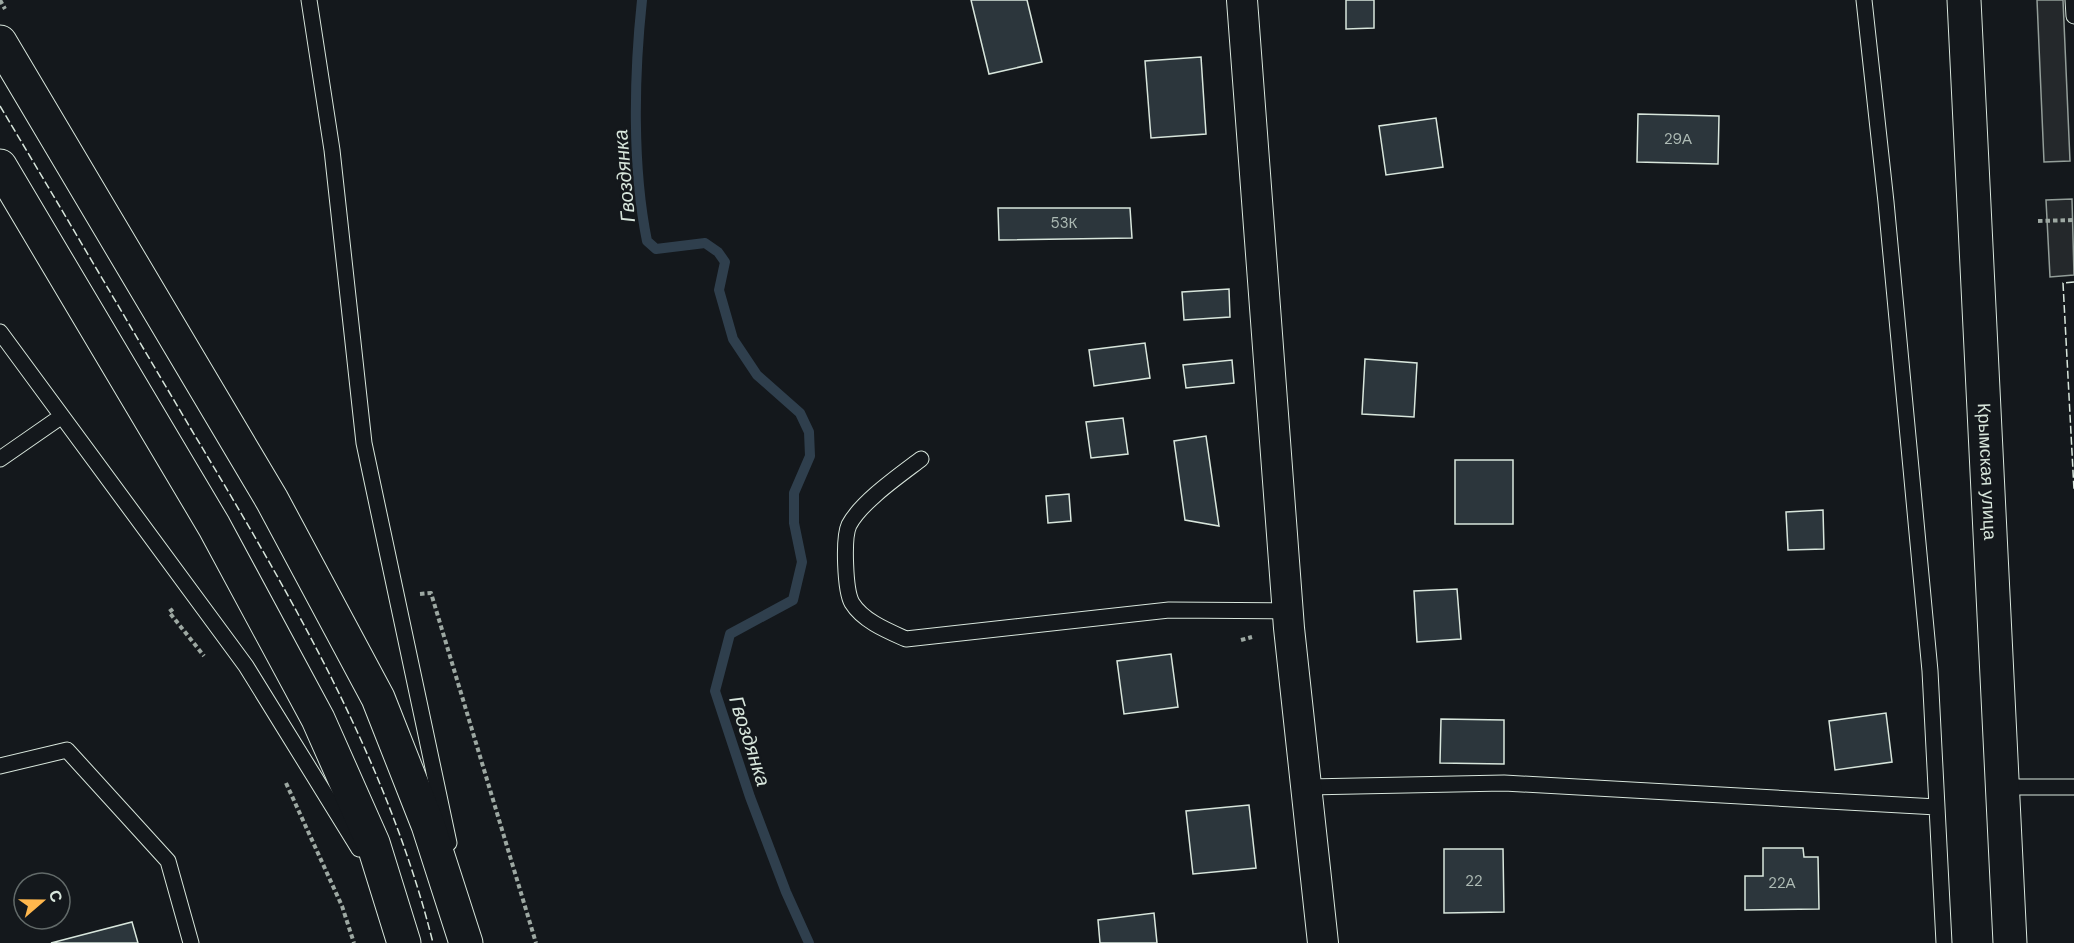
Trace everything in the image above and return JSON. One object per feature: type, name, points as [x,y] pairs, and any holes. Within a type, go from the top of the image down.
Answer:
[{"type":"street","points":[[1242,0],[1288,610],[1323,943]]},
{"type":"street","name":"Крымская улица","points":[[1964,0],[2005,787],[2010,943]]},
{"type":"street","points":[[0,42],[272,500],[378,698],[428,825],[468,943]]},
{"type":"street","points":[[0,166],[214,526],[318,719],[373,843],[404,943]]},
{"type":"lane","points":[[309,0],[332,150],[364,443],[468,943]]},
{"type":"lane","points":[[1864,0],[1887,213],[1929,659],[1944,943]]},
{"type":"lane","points":[[2073,0],[2074,16]]},
{"type":"lane","points":[[0,332],[246,666],[351,834],[394,912]]},
{"type":"lane","points":[[0,459],[62,416]]},
{"type":"lane","points":[[921,459],[878,492],[849,525],[845,560],[852,603],[878,626],[906,639],[1169,610],[1288,610]]},
{"type":"lane","points":[[0,766],[67,750],[168,861],[191,943]]},
{"type":"lane","points":[[1308,787],[1504,783],[1937,807]]},
{"type":"lane","points":[[2005,787],[2074,787]]},
{"type":"path","points":[[2038,221],[2074,219]]},
{"type":"shaded area","points":[[2037,0],[2063,0],[2070,161],[2044,162]]},
{"type":"shaded area","points":[[2072,199],[2074,275],[2050,277],[2046,200]]},
{"type":"building","points":[[971,0],[1027,0],[1042,62],[989,74]]},
{"type":"building","points":[[1346,0],[1374,0],[1374,28],[1346,29]]},
{"type":"building","points":[[1201,57],[1206,134],[1151,138],[1145,61]]},
{"type":"building","points":[[1638,114],[1719,116],[1718,164],[1637,162]]},
{"type":"building","points":[[1436,118],[1443,167],[1386,175],[1379,126]]},
{"type":"building","points":[[998,208],[1130,208],[1132,238],[999,240]]},
{"type":"building","points":[[1229,289],[1230,317],[1184,320],[1182,292]]},
{"type":"building","points":[[1145,343],[1150,378],[1094,386],[1089,350]]},
{"type":"building","points":[[1365,359],[1417,363],[1414,417],[1362,414]]},
{"type":"building","points":[[1232,360],[1234,383],[1186,388],[1183,365]]},
{"type":"building","points":[[1123,418],[1128,454],[1091,458],[1086,422]]},
{"type":"building","points":[[1206,436],[1219,526],[1185,520],[1174,441]]},
{"type":"building","points":[[1455,460],[1513,460],[1513,524],[1455,524]]},
{"type":"building","points":[[1069,494],[1071,521],[1048,523],[1046,496]]},
{"type":"building","points":[[1823,510],[1824,549],[1788,550],[1786,512]]},
{"type":"building","points":[[1457,589],[1461,639],[1417,642],[1414,591]]},
{"type":"building","points":[[1171,654],[1178,707],[1124,714],[1117,661]]},
{"type":"building","points":[[1886,713],[1892,762],[1835,770],[1829,721]]},
{"type":"building","points":[[1441,719],[1504,720],[1504,764],[1440,763]]},
{"type":"building","points":[[1249,805],[1256,868],[1193,874],[1186,811]]},
{"type":"building","points":[[1763,848],[1803,848],[1804,857],[1818,857],[1819,909],[1745,910],[1745,876],[1763,876]]},
{"type":"building","points":[[1444,849],[1503,849],[1504,912],[1444,913]]},
{"type":"building","points":[[1154,913],[1157,943],[1100,943],[1098,920]]},
{"type":"building","points":[[132,922],[138,943],[51,943]]},
{"type":"waterway","name":"Гвоздянка","points":[[642,0],[637,59],[636,121],[639,183],[647,241],[656,249],[705,243],[718,252],[725,262],[719,290],[733,339],[757,375],[800,413],[809,432],[810,456],[794,493],[794,523],[802,562],[793,600],[730,634],[715,691],[750,797],[786,892],[809,943]]},
{"type":"fence","points":[[0,106],[263,552],[331,677],[362,742],[389,807],[413,874],[433,943]]},
{"type":"fence","points":[[2074,282],[2063,283],[2074,490]]}]
